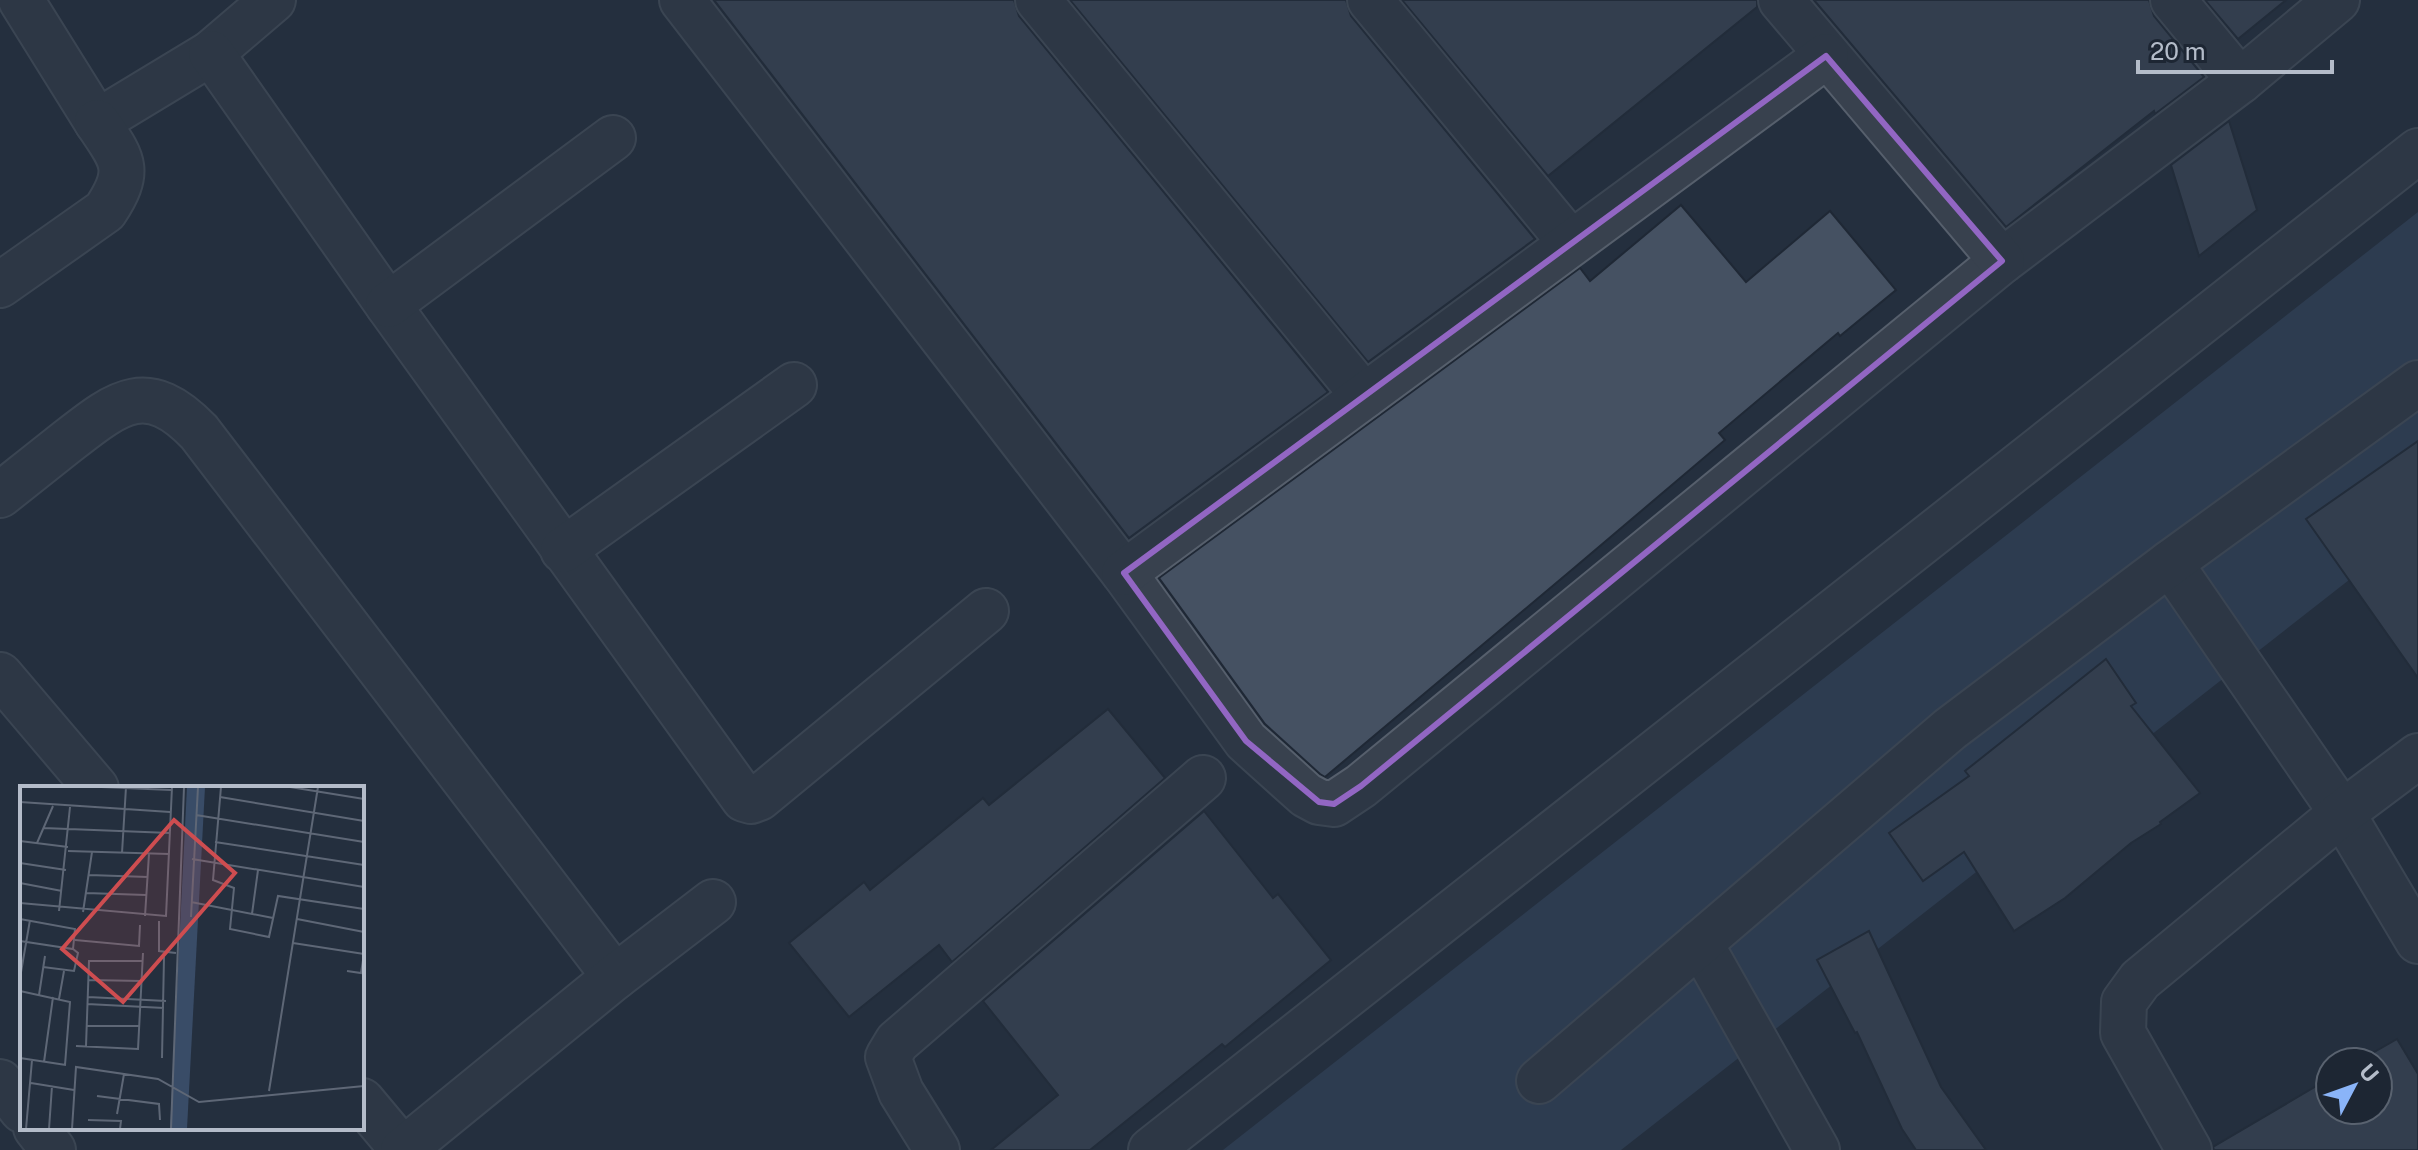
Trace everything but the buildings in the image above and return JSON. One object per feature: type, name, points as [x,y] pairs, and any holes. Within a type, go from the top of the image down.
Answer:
[{"type":"street","points":[[0,285],[105,211],[116,194],[121,177],[122,159],[21,0]]},
{"type":"street","points":[[97,122],[211,53],[273,0]]},
{"type":"street","points":[[682,0],[1124,573],[1246,741],[1306,795],[1319,802],[1334,804],[1361,786],[2002,261],[2240,81],[2337,0]]},
{"type":"street","points":[[1038,0],[1364,396]]},
{"type":"street","points":[[1370,0],[1571,243]]},
{"type":"street","points":[[1781,0],[2002,261]]},
{"type":"street","points":[[2173,0],[2240,81]]},
{"type":"street","points":[[211,53],[563,550],[744,799],[751,801],[986,611]]},
{"type":"street","points":[[1124,573],[1826,56]]},
{"type":"street","points":[[388,305],[613,138]]},
{"type":"street","points":[[1151,1150],[2418,151]]},
{"type":"street","points":[[1539,1081],[1950,729],[2170,563],[2418,383]]},
{"type":"street","points":[[563,550],[794,385]]},
{"type":"street","points":[[0,495],[105,412],[126,402],[150,400],[185,417],[615,977]]},
{"type":"street","points":[[2170,563],[2342,813],[2418,941]]},
{"type":"street","points":[[0,675],[94,786]]},
{"type":"street","points":[[2189,1150],[2123,1033],[2124,1002],[2140,980],[2342,813],[2418,756]]},
{"type":"street","points":[[937,1150],[901,1092],[888,1057],[897,1042],[1203,778]]},
{"type":"street","points":[[364,1103],[403,1150],[615,977],[713,902]]},
{"type":"street","points":[[1700,943],[1817,1150]]},
{"type":"street","points":[[0,1082],[20,1107]]},
{"type":"street","points":[[38,1130],[53,1150]]},
{"type":"highlighted area","points":[[1826,56],[2002,261],[1361,786],[1334,804],[1319,802],[1246,741],[1124,573]]},
{"type":"water","points":[[2418,212],[2418,526],[1621,1150],[1223,1150]]}]
